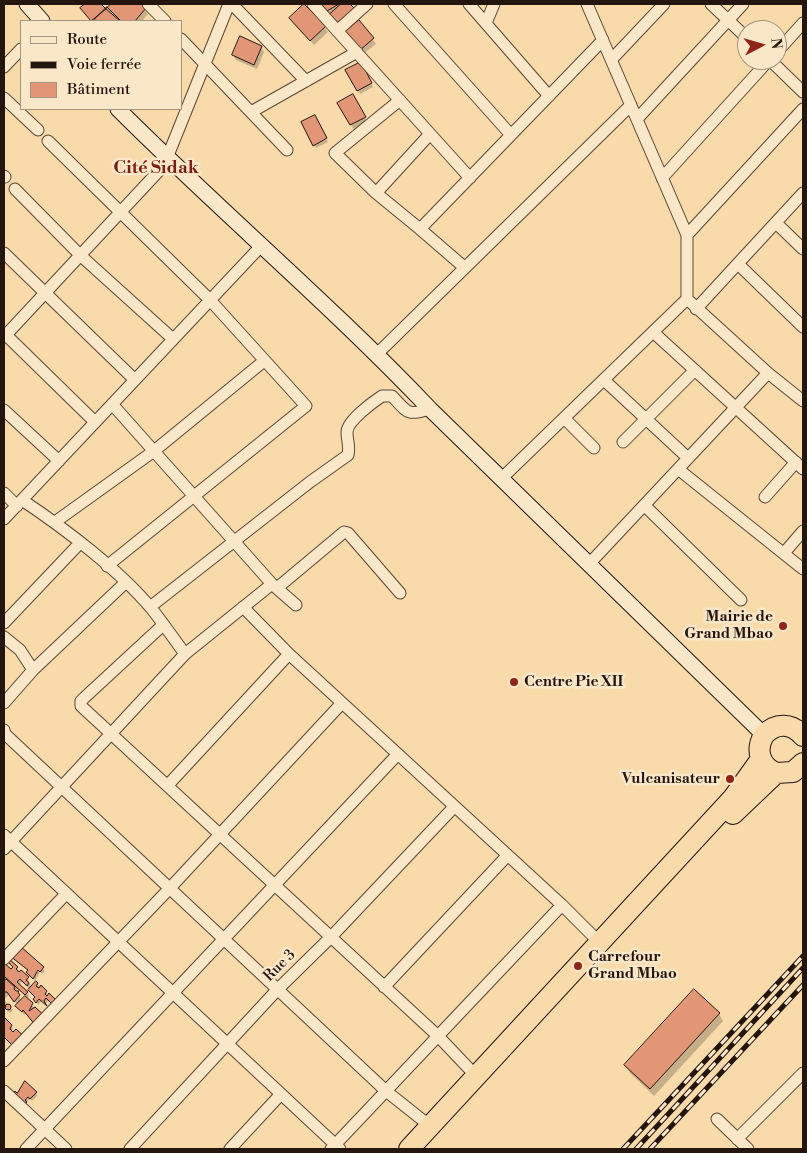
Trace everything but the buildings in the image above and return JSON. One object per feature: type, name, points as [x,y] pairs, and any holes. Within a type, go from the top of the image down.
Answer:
[{"type":"highway","points":[[793,772],[766,767],[761,759],[759,746],[764,735],[778,726],[799,726]]},
{"type":"highway","points":[[409,1149],[733,798],[761,759]]},
{"type":"highway","points":[[423,1149],[740,807],[793,772]]},
{"type":"street","points":[[27,4],[41,20]]},
{"type":"street","points":[[148,4],[164,20]]},
{"type":"street","points":[[95,422],[4,335],[168,159],[230,4],[306,81]]},
{"type":"street","points":[[313,4],[470,178]]},
{"type":"street","points":[[337,31],[367,4]]},
{"type":"street","points":[[394,4],[511,136]]},
{"type":"street","points":[[469,4],[548,96]]},
{"type":"street","points":[[486,23],[494,4]]},
{"type":"street","points":[[587,4],[687,235],[687,299],[768,373],[803,401]]},
{"type":"street","points":[[612,59],[664,4]]},
{"type":"street","points":[[711,4],[737,29]]},
{"type":"street","points":[[637,119],[743,4]]},
{"type":"street","points":[[787,41],[803,23]]},
{"type":"street","points":[[182,40],[286,150]]},
{"type":"street","points":[[420,229],[604,40]]},
{"type":"street","points":[[4,67],[20,50]]},
{"type":"street","points":[[251,112],[356,52]]},
{"type":"street","points":[[662,178],[761,70]]},
{"type":"street","points":[[780,70],[803,92]]},
{"type":"street","points":[[4,98],[38,130]]},
{"type":"street","points":[[400,100],[335,153],[376,193],[464,267]]},
{"type":"street","points":[[377,354],[631,105]]},
{"type":"street","points":[[687,235],[803,109]]},
{"type":"street","points":[[119,110],[168,159],[377,354],[764,735]]},
{"type":"street","points":[[376,193],[430,134]]},
{"type":"street","points":[[48,141],[210,300],[264,362],[306,406],[107,566]]},
{"type":"street","points":[[15,189],[80,255],[173,339]]},
{"type":"street","points":[[696,309],[803,194]]},
{"type":"street","points":[[776,222],[803,248]]},
{"type":"street","points":[[4,519],[262,245]]},
{"type":"street","points":[[4,253],[135,380]]},
{"type":"street","points":[[738,264],[803,327]]},
{"type":"street","points":[[502,478],[687,299]]},
{"type":"street","points":[[653,332],[800,466],[765,497]]},
{"type":"street","points":[[55,522],[154,451],[264,362]]},
{"type":"street","points":[[623,442],[695,370]]},
{"type":"street","points":[[589,564],[768,373]]},
{"type":"street","points":[[604,380],[688,458]]},
{"type":"street","points":[[150,607],[310,482],[348,455],[350,448],[347,431],[350,423],[382,396],[392,396],[407,412],[414,414],[430,408]]},
{"type":"street","points":[[112,404],[275,586],[296,605]]},
{"type":"street","points":[[4,410],[58,461]]},
{"type":"street","points":[[564,418],[594,448]]},
{"type":"street","points":[[678,469],[803,569]]},
{"type":"street","points":[[4,493],[55,522],[107,566],[150,607],[185,654]]},
{"type":"street","points":[[644,505],[741,600]]},
{"type":"street","points":[[784,553],[803,531]]},
{"type":"street","points":[[400,593],[348,533],[344,532],[275,586],[243,607],[185,654],[62,787],[6,842],[119,942],[281,1094],[335,1148],[386,1090],[562,905]]},
{"type":"street","points":[[4,624],[80,543]]},
{"type":"street","points":[[4,703],[33,670],[125,583]]},
{"type":"street","points":[[243,607],[289,654],[562,905],[600,943]]},
{"type":"street","points":[[163,625],[81,701],[81,706],[438,1036],[476,1076]]},
{"type":"street","points":[[4,637],[20,650],[33,670]]},
{"type":"street","points":[[168,785],[289,654]]},
{"type":"street","points":[[4,1061],[170,888],[342,703]]},
{"type":"street","points":[[4,730],[5,734],[222,939],[386,1090],[430,1126]]},
{"type":"street","points":[[26,1149],[398,754]]},
{"type":"street","name":"Rue 3","points":[[130,1149],[277,990],[331,937],[454,807]]},
{"type":"street","points":[[384,987],[507,856]]},
{"type":"street","points":[[4,959],[66,894]]},
{"type":"street","points":[[737,1139],[803,1073]]},
{"type":"street","points":[[4,1092],[66,1149]]},
{"type":"street","points":[[230,1149],[281,1094]]},
{"type":"street","points":[[717,1119],[748,1149]]},
{"type":"railway","points":[[623,1149],[803,956]]},
{"type":"railway","points":[[636,1149],[803,968]]},
{"type":"railway","points":[[650,1149],[803,985]]},
{"type":"place","name":"Mairie de Grand Mbao","points":[[783,626]]},
{"type":"place","name":"Centre Pie XII","points":[[514,682]]},
{"type":"place","name":"Vulcanisateur","points":[[730,779]]},
{"type":"place","name":"Carrefour Grand Mbao","points":[[578,966]]},
{"type":"district","name":"Cité Sidak","points":[[156,169]]}]
